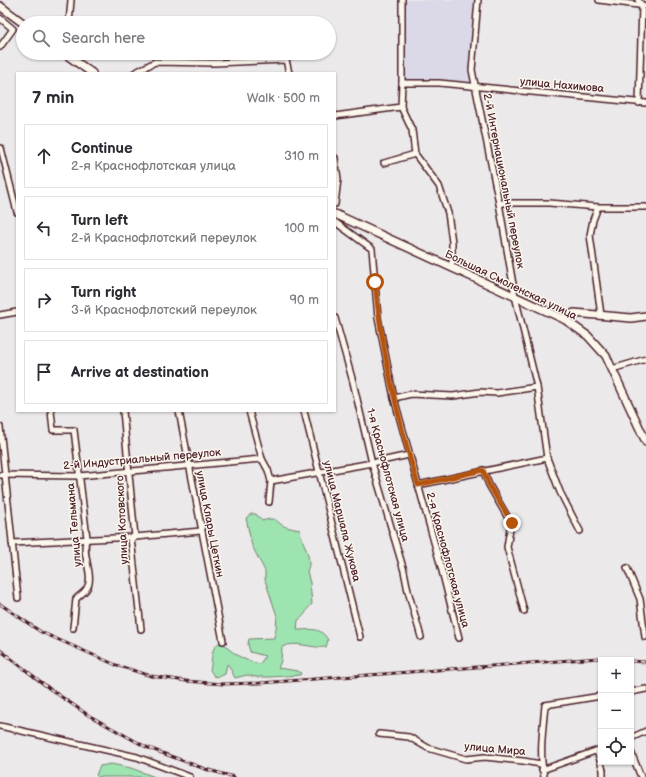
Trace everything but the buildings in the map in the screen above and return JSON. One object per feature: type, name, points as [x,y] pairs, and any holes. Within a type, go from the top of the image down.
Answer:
[{"type":"main road","points":[[0,6],[16,18]]},
{"type":"main road","points":[[74,60],[91,72]]},
{"type":"main road","name":"Большая Смоленская улица","points":[[336,214],[564,319],[588,336],[606,356],[646,442]]},
{"type":"main road","points":[[564,319],[574,313],[630,318],[646,316]]},
{"type":"street","points":[[70,16],[71,0]]},
{"type":"street","points":[[402,0],[401,107],[412,130],[415,154],[439,186],[448,213],[452,242],[452,268]]},
{"type":"street","name":"2-й Интернациональный переулок","points":[[478,0],[472,70],[499,203],[515,296],[536,386],[547,458],[560,492],[580,531]]},
{"type":"street","points":[[599,0],[644,5]]},
{"type":"street","points":[[638,0],[644,5]]},
{"type":"street","points":[[639,103],[644,5]]},
{"type":"street","points":[[0,18],[13,29],[0,47]]},
{"type":"street","points":[[136,72],[156,62],[214,63],[286,60],[289,72]]},
{"type":"street","name":"улица Нахимова","points":[[402,83],[439,83],[646,103]]},
{"type":"street","points":[[336,116],[401,107]]},
{"type":"street","points":[[1,148],[16,208]]},
{"type":"street","points":[[384,162],[415,154]]},
{"type":"street","points":[[336,165],[338,179],[336,196]]},
{"type":"street","points":[[499,203],[549,203],[598,207],[646,207]]},
{"type":"street","points":[[598,207],[593,220],[590,235],[601,315]]},
{"type":"street","name":"2-я Краснофлотская улица","points":[[336,223],[366,243],[372,249],[378,318],[394,398],[441,566],[459,638]]},
{"type":"street","points":[[0,315],[16,312]]},
{"type":"street","name":"1-я Краснофлотская улица","points":[[336,322],[353,382],[372,463],[404,571],[421,637]]},
{"type":"street","points":[[612,369],[646,359]]},
{"type":"street","points":[[394,398],[411,394],[453,396],[480,392],[497,393],[536,386]]},
{"type":"street","name":"улица Тельмана","points":[[51,412],[53,430],[74,430],[87,538],[85,541],[89,578],[88,588],[76,599],[74,628]]},
{"type":"street","name":"улица Котовского","points":[[123,412],[130,470],[135,537],[131,538],[141,629]]},
{"type":"street","name":"улица Клары Цеткин","points":[[179,412],[223,641]]},
{"type":"street","points":[[249,412],[262,459],[268,470],[271,481],[269,502]]},
{"type":"street","name":"улица Маршала Жукова","points":[[304,412],[360,637]]},
{"type":"street","points":[[0,427],[3,475],[18,598]]},
{"type":"street","points":[[271,481],[320,473],[409,455]]},
{"type":"street","points":[[418,485],[483,470],[547,458]]},
{"type":"street","name":"2-й Индустриальный переулок","points":[[3,475],[79,476],[130,470],[262,459]]},
{"type":"street","points":[[483,470],[489,485],[512,523],[507,546],[524,611]]},
{"type":"street","points":[[12,543],[87,538],[135,537],[201,531]]},
{"type":"street","points":[[628,568],[640,599],[645,637]]},
{"type":"street","points":[[640,599],[646,596]]},
{"type":"street","points":[[634,691],[646,689]]},
{"type":"street","points":[[544,777],[541,748],[545,705],[598,696]]},
{"type":"street","points":[[0,726],[137,757],[190,777]]},
{"type":"street","points":[[634,737],[646,731]]},
{"type":"street","name":"улица Мира","points":[[379,734],[409,737],[428,748],[466,759],[485,757],[522,760],[542,767]]},
{"type":"street","points":[[542,767],[598,750]]},
{"type":"street","points":[[634,760],[641,777]]},
{"type":"street","points":[[602,765],[603,777]]},
{"type":"shaded area","points":[[406,0],[474,0],[468,70],[471,83],[406,79]]},
{"type":"green space","points":[[251,514],[256,514],[262,521],[274,519],[286,527],[300,530],[308,556],[309,566],[307,571],[312,604],[298,620],[297,630],[315,630],[322,633],[328,640],[326,647],[293,644],[282,647],[281,661],[278,668],[298,671],[301,673],[300,675],[256,677],[247,675],[235,678],[227,664],[225,674],[219,677],[214,676],[210,670],[213,650],[222,642],[239,656],[260,664],[265,656],[250,652],[248,644],[249,639],[274,638],[277,616],[265,580],[265,571],[252,546],[246,518]]},
{"type":"green space","points":[[111,764],[131,768],[155,777],[98,777],[96,775],[100,766]]},
{"type":"railway","points":[[0,604],[41,632],[116,665],[151,676],[186,681],[223,684],[260,683],[598,658]]},
{"type":"railway","points":[[0,650],[50,689],[88,715],[146,747],[205,769],[234,777]]},
{"type":"railway","points":[[634,661],[646,662]]},
{"type":"route","points":[[375,282],[378,318],[394,398],[418,485],[483,470],[489,485],[512,523]]}]
